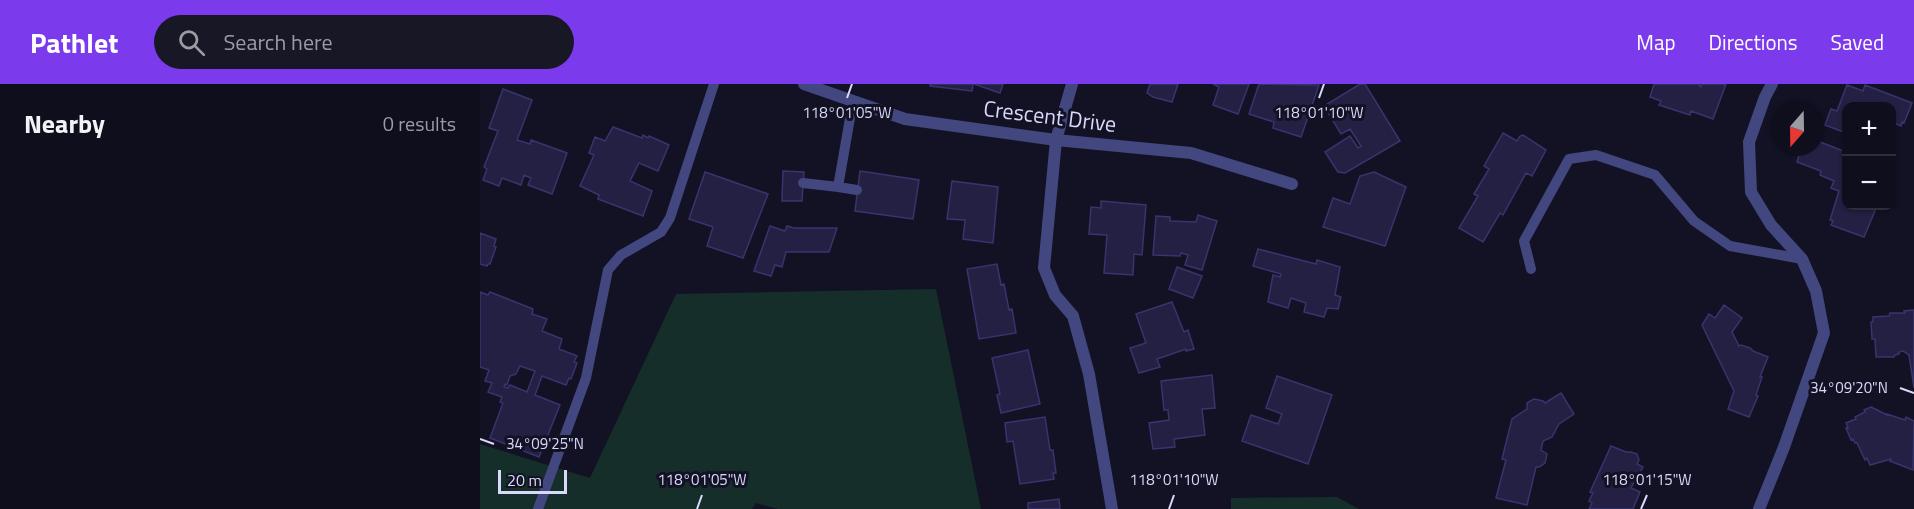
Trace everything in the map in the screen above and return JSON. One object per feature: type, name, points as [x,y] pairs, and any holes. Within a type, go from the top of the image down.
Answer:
[{"type":"street","name":"Crescent Drive","points":[[804,84],[905,119],[1056,140],[1191,153],[1292,184]]},
{"type":"street","points":[[1072,84],[1056,140],[1044,268],[1054,295],[1072,316],[1089,374],[1112,509]]},
{"type":"street","points":[[1759,509],[1784,447],[1824,333],[1816,291],[1802,260],[1771,225],[1751,192],[1749,141],[1772,84]]},
{"type":"lane","points":[[538,509],[586,378],[608,270],[621,255],[662,232],[670,218],[714,84]]},
{"type":"lane","points":[[838,186],[853,101]]},
{"type":"lane","points":[[1531,269],[1524,241],[1569,159],[1596,155],[1655,175],[1694,221],[1730,246],[1802,260]]},
{"type":"lane","points":[[803,183],[857,190]]},
{"type":"green space","points":[[936,289],[981,509],[778,509],[756,503],[752,509],[480,509],[480,444],[590,478],[676,294]]},
{"type":"green space","points":[[1337,497],[1359,509],[1231,509],[1231,498]]},
{"type":"building","points":[[930,84],[973,84],[972,91],[930,86]]},
{"type":"building","points":[[974,84],[1003,84],[1000,93]]},
{"type":"building","points":[[1150,84],[1178,84],[1172,102],[1147,93]]},
{"type":"building","points":[[1213,84],[1249,84],[1238,114],[1213,105],[1219,87]]},
{"type":"building","points":[[1259,84],[1319,85],[1301,137],[1273,128],[1274,122],[1249,114]]},
{"type":"building","points":[[1360,84],[1365,84],[1400,141],[1345,173],[1338,172],[1325,152],[1350,136],[1358,148],[1361,146],[1350,129],[1341,134],[1324,106]]},
{"type":"building","points":[[1654,84],[1700,84],[1701,87],[1702,84],[1726,84],[1713,119],[1691,111],[1690,115],[1659,105],[1661,101],[1650,97]]},
{"type":"building","points":[[1847,85],[1863,91],[1865,85],[1912,103],[1901,126],[1896,124],[1896,102],[1842,102],[1842,131],[1825,125],[1831,109],[1837,111]]},
{"type":"building","points":[[503,89],[532,100],[517,140],[530,144],[531,140],[567,153],[552,194],[528,185],[531,178],[524,175],[521,185],[502,178],[499,186],[483,180],[487,169],[484,167],[498,131],[489,128]]},
{"type":"building","points":[[613,127],[642,138],[643,135],[648,138],[649,136],[669,145],[658,171],[639,163],[630,181],[652,191],[643,216],[598,199],[599,195],[580,186],[594,155],[589,153],[595,137],[605,141]]},
{"type":"building","points":[[1503,133],[1517,141],[1523,135],[1546,150],[1532,176],[1526,173],[1503,215],[1500,213],[1483,242],[1459,228],[1478,196],[1474,194],[1489,169],[1484,166]]},
{"type":"building","points":[[1824,143],[1842,150],[1842,210],[1875,210],[1864,237],[1831,225],[1833,221],[1830,220],[1839,191],[1831,188],[1834,181],[1820,175],[1821,171],[1797,162],[1799,156],[1824,156]]},
{"type":"building","points":[[783,171],[804,172],[802,201],[782,201]]},
{"type":"building","points":[[860,171],[919,180],[913,219],[855,211]]},
{"type":"building","points":[[705,172],[768,194],[743,258],[707,246],[713,227],[689,219]]},
{"type":"building","points":[[1374,172],[1406,187],[1385,246],[1323,227],[1333,198],[1350,204],[1360,176]]},
{"type":"building","points":[[952,181],[998,187],[993,243],[963,239],[965,220],[947,219]]},
{"type":"building","points":[[1101,201],[1146,205],[1142,255],[1134,254],[1133,275],[1104,273],[1107,235],[1089,234],[1091,207],[1101,208]]},
{"type":"building","points":[[1198,215],[1217,221],[1202,270],[1185,265],[1188,255],[1181,253],[1180,256],[1153,255],[1156,216],[1170,217],[1170,221],[1196,222]]},
{"type":"building","points":[[770,226],[785,231],[787,226],[837,228],[829,252],[786,252],[782,267],[775,265],[771,276],[754,271]]},
{"type":"building","points":[[480,233],[496,239],[494,246],[496,247],[490,264],[487,266],[480,264]]},
{"type":"building","points":[[1258,249],[1316,264],[1317,260],[1340,267],[1335,295],[1341,297],[1338,309],[1327,308],[1324,317],[1304,312],[1306,303],[1291,298],[1288,308],[1268,302],[1273,275],[1280,277],[1281,274],[1253,266]]},
{"type":"building","points":[[997,264],[1009,310],[1012,309],[1016,333],[979,339],[967,269]]},
{"type":"building","points":[[1177,267],[1202,276],[1193,298],[1169,289]]},
{"type":"building","points":[[480,292],[488,295],[490,292],[533,309],[532,314],[547,319],[542,331],[562,339],[559,349],[577,356],[571,379],[569,378],[566,385],[542,376],[535,395],[560,405],[539,457],[490,438],[503,403],[500,402],[502,397],[488,392],[492,383],[485,381],[489,370],[480,367]],"holes":[[[520,366],[535,371],[527,392],[510,385],[508,388],[504,387],[510,376],[516,374]]]},
{"type":"building","points":[[1172,302],[1184,332],[1188,330],[1194,349],[1186,351],[1186,349],[1157,359],[1160,367],[1139,373],[1130,348],[1146,343],[1136,314]]},
{"type":"building","points":[[1724,305],[1742,318],[1732,332],[1739,346],[1750,348],[1768,357],[1760,377],[1762,377],[1756,395],[1758,396],[1749,417],[1728,409],[1734,391],[1702,325],[1709,314],[1715,318]]},
{"type":"building","points":[[1914,310],[1914,388],[1909,355],[1903,351],[1894,357],[1876,357],[1871,322],[1873,322],[1873,317]]},
{"type":"building","points":[[1028,350],[1040,404],[1001,413],[997,395],[1000,394],[992,358]]},
{"type":"building","points":[[1212,375],[1215,408],[1202,409],[1205,435],[1174,439],[1175,447],[1153,449],[1149,423],[1169,420],[1168,410],[1164,410],[1161,381]]},
{"type":"building","points":[[1277,376],[1332,395],[1308,464],[1242,441],[1251,415],[1278,424],[1282,414],[1266,408]]},
{"type":"building","points":[[1561,393],[1574,414],[1559,424],[1552,437],[1543,441],[1541,450],[1547,454],[1545,463],[1536,467],[1527,505],[1496,498],[1506,460],[1502,459],[1512,419],[1527,409],[1527,403],[1534,399],[1545,403]]},
{"type":"building","points":[[1871,407],[1887,415],[1905,420],[1906,417],[1914,421],[1913,470],[1890,461],[1891,459],[1870,465],[1857,443],[1851,440],[1846,423],[1856,419],[1855,417]]},
{"type":"building","points":[[1045,417],[1050,450],[1053,450],[1056,473],[1053,473],[1054,479],[1020,484],[1013,441],[1007,442],[1005,423]]},
{"type":"building","points":[[1611,446],[1637,454],[1639,460],[1637,464],[1643,467],[1631,488],[1640,492],[1633,509],[1589,509],[1592,503],[1589,501],[1593,493],[1590,492]]},
{"type":"building","points":[[1059,499],[1060,509],[1028,509],[1028,503]]}]
